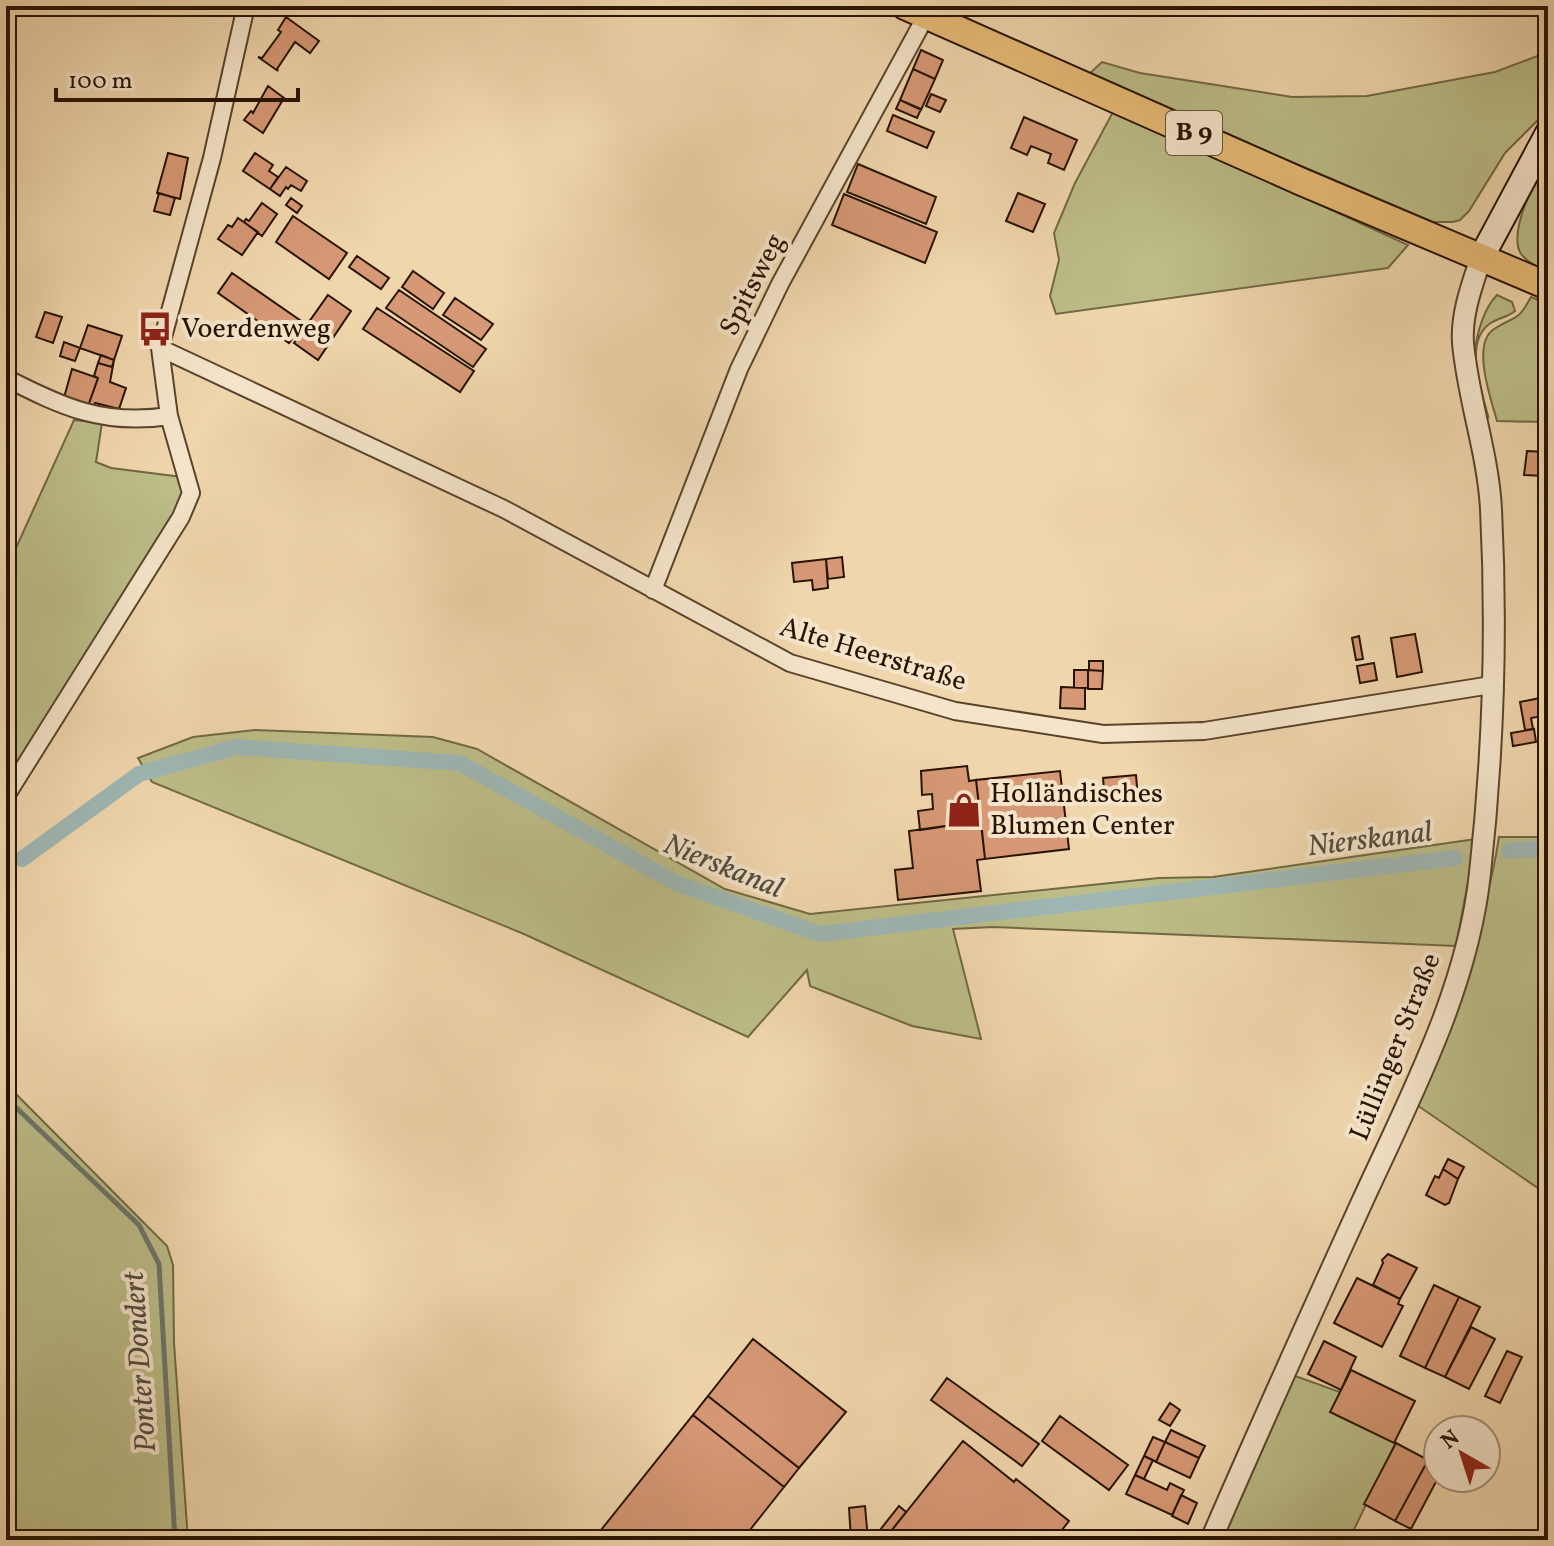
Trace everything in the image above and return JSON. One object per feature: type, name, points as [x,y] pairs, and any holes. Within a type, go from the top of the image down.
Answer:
[{"type":"main road","name":"B 9","points":[[916,11],[1548,286]]},
{"type":"main road","points":[[1481,258],[1548,133]]},
{"type":"street","points":[[6,796],[187,505],[191,493],[169,416],[160,348],[212,158],[246,6]]},
{"type":"street","name":"Spitsweg","points":[[653,590],[739,369],[916,11]]},
{"type":"street","name":"Lüllinger Straße","points":[[1211,1540],[1445,1016],[1464,952],[1480,877],[1489,769],[1495,576],[1491,501],[1463,341],[1466,303],[1481,258]]},
{"type":"street","name":"Alte Heerstraße","points":[[160,348],[504,509],[790,663],[955,711],[1103,734],[1204,731],[1491,685]]},
{"type":"street","points":[[6,378],[43,397],[92,416],[141,420],[169,416]]},
{"type":"green space","points":[[1548,52],[1548,110],[1505,153],[1469,211],[1453,222],[1433,222],[1088,75],[1102,62],[1140,73],[1292,97],[1367,96],[1495,72]]},
{"type":"green space","points":[[1114,110],[1408,245],[1388,268],[1056,314],[1050,296],[1059,260],[1054,233],[1075,183]]},
{"type":"green space","points":[[1548,156],[1548,271],[1521,254],[1518,232],[1525,205]]},
{"type":"green space","points":[[1497,295],[1512,302],[1515,311],[1488,325],[1477,344],[1477,369],[1488,416],[1476,390],[1474,355],[1482,320]]},
{"type":"green space","points":[[1531,297],[1548,304],[1548,413],[1543,422],[1497,421],[1483,359],[1487,336],[1519,315]]},
{"type":"green space","points":[[74,420],[102,423],[96,462],[111,468],[182,477],[186,495],[6,787],[6,570]]},
{"type":"green space","points":[[255,730],[433,737],[477,749],[725,889],[810,914],[1159,878],[1213,877],[1476,839],[1456,946],[993,927],[953,929],[981,1039],[912,1026],[810,986],[807,970],[748,1037],[524,934],[152,782],[138,758],[193,737]]},
{"type":"green space","points":[[1499,837],[1548,837],[1548,1195],[1411,1101],[1474,939],[1493,872]]},
{"type":"green space","points":[[6,1084],[167,1246],[173,1265],[174,1343],[188,1540],[6,1540]]},
{"type":"green space","points":[[1284,1372],[1340,1392],[1333,1411],[1396,1442],[1349,1540],[1210,1540]]},
{"type":"building","points":[[286,17],[319,41],[310,53],[295,42],[278,71],[258,57],[262,58],[281,32],[278,30]]},
{"type":"building","points":[[921,50],[943,60],[935,79],[913,69]]},
{"type":"building","points":[[913,69],[935,79],[921,110],[900,100]]},
{"type":"building","points":[[268,86],[284,98],[263,133],[244,120],[251,111],[253,113]]},
{"type":"building","points":[[931,94],[946,100],[940,112],[926,106]]},
{"type":"building","points":[[900,100],[921,109],[917,118],[896,109]]},
{"type":"building","points":[[893,115],[934,132],[927,148],[887,131]]},
{"type":"building","points":[[1024,117],[1077,140],[1064,170],[1048,163],[1051,154],[1031,146],[1027,155],[1011,148]]},
{"type":"building","points":[[168,153],[188,158],[180,199],[157,193]]},
{"type":"building","points":[[255,153],[273,165],[269,171],[278,177],[270,189],[243,171]]},
{"type":"building","points":[[858,164],[936,197],[926,224],[847,192]]},
{"type":"building","points":[[286,167],[307,181],[301,191],[291,185],[280,196],[270,189]]},
{"type":"building","points":[[159,193],[175,198],[170,215],[154,211]]},
{"type":"building","points":[[1018,193],[1045,204],[1033,232],[1006,221]]},
{"type":"building","points":[[844,194],[937,232],[925,263],[832,225]]},
{"type":"building","points":[[291,198],[302,206],[297,213],[286,205]]},
{"type":"building","points":[[262,203],[277,214],[262,236],[244,222],[246,219],[249,221]]},
{"type":"building","points":[[293,216],[347,253],[329,279],[276,242]]},
{"type":"building","points":[[238,218],[258,232],[242,255],[218,239],[228,225],[232,227]]},
{"type":"building","points":[[357,256],[389,278],[381,289],[349,267]]},
{"type":"building","points":[[413,271],[444,293],[433,309],[402,287]]},
{"type":"building","points":[[232,273],[304,323],[289,343],[218,293]]},
{"type":"building","points":[[399,290],[486,349],[473,367],[386,308]]},
{"type":"building","points":[[328,295],[351,311],[318,360],[294,343]]},
{"type":"building","points":[[455,298],[493,324],[481,340],[443,315]]},
{"type":"building","points":[[377,308],[474,371],[460,392],[363,329]]},
{"type":"building","points":[[45,312],[62,317],[53,343],[36,337]]},
{"type":"building","points":[[88,325],[122,336],[114,360],[80,348]]},
{"type":"building","points":[[64,342],[80,348],[75,361],[60,356]]},
{"type":"building","points":[[101,355],[114,360],[112,367],[98,363]]},
{"type":"building","points":[[114,360],[110,382],[126,388],[119,409],[95,403],[92,411],[87,409],[98,378],[94,376],[98,363],[112,367]]},
{"type":"building","points":[[72,369],[98,378],[87,409],[63,401]]},
{"type":"building","points":[[1527,451],[1547,452],[1546,476],[1524,475]]},
{"type":"building","points":[[842,557],[844,577],[828,579],[826,559]]},
{"type":"building","points":[[826,559],[828,588],[813,590],[812,580],[794,582],[792,563]]},
{"type":"building","points":[[1415,634],[1422,672],[1397,677],[1391,638]]},
{"type":"building","points":[[1359,636],[1363,659],[1356,660],[1352,638]]},
{"type":"building","points":[[1089,661],[1103,661],[1103,671],[1089,670]]},
{"type":"building","points":[[1374,663],[1377,680],[1360,683],[1357,666]]},
{"type":"building","points":[[1074,670],[1088,670],[1088,688],[1074,688]]},
{"type":"building","points":[[1088,670],[1103,671],[1102,689],[1088,689]]},
{"type":"building","points":[[1061,687],[1085,688],[1085,709],[1060,708]]},
{"type":"building","points":[[1540,698],[1543,716],[1531,718],[1533,729],[1525,730],[1520,702]]},
{"type":"building","points":[[1534,729],[1536,742],[1513,746],[1511,733]]},
{"type":"building","points":[[967,766],[969,781],[976,780],[981,821],[920,830],[918,811],[933,809],[932,794],[922,795],[921,771]]},
{"type":"building","points":[[1060,771],[1069,849],[985,859],[976,780]]},
{"type":"building","points":[[1136,775],[1138,798],[1105,801],[1103,778]]},
{"type":"building","points":[[981,821],[985,859],[977,860],[981,891],[898,900],[895,870],[913,868],[909,831]]},
{"type":"building","points":[[1448,1159],[1464,1167],[1458,1179],[1443,1169]]},
{"type":"building","points":[[1443,1169],[1458,1179],[1449,1203],[1445,1205],[1426,1195],[1435,1176],[1439,1178]]},
{"type":"building","points":[[1388,1254],[1417,1268],[1400,1299],[1373,1285],[1382,1260]]},
{"type":"building","points":[[1357,1278],[1400,1299],[1398,1304],[1403,1306],[1382,1347],[1334,1323]]},
{"type":"building","points":[[1434,1285],[1459,1297],[1425,1368],[1400,1356]]},
{"type":"building","points":[[1459,1297],[1480,1307],[1445,1377],[1425,1368]]},
{"type":"building","points":[[1471,1327],[1495,1339],[1469,1389],[1445,1377]]},
{"type":"building","points":[[753,1339],[846,1412],[799,1468],[708,1396]]},
{"type":"building","points":[[1324,1341],[1356,1357],[1341,1390],[1308,1374]]},
{"type":"building","points":[[1507,1351],[1522,1357],[1500,1403],[1485,1396]]},
{"type":"building","points":[[1351,1370],[1415,1401],[1394,1443],[1330,1412]]},
{"type":"building","points":[[947,1378],[1039,1444],[1022,1466],[931,1400]]},
{"type":"building","points":[[708,1396],[799,1468],[784,1487],[693,1415]]},
{"type":"building","points":[[1170,1403],[1180,1410],[1170,1426],[1159,1420]]},
{"type":"building","points":[[693,1415],[784,1487],[742,1540],[593,1540]]},
{"type":"building","points":[[1060,1416],[1128,1465],[1109,1490],[1042,1441]]},
{"type":"building","points":[[1171,1430],[1205,1446],[1199,1458],[1165,1442]]},
{"type":"building","points":[[1153,1437],[1165,1442],[1156,1462],[1144,1456]]},
{"type":"building","points":[[963,1441],[1069,1521],[1054,1540],[884,1540]]},
{"type":"building","points":[[1165,1442],[1199,1458],[1190,1478],[1156,1462]]},
{"type":"building","points":[[1396,1443],[1422,1457],[1422,1471],[1395,1521],[1364,1504]]},
{"type":"building","points":[[1144,1456],[1153,1460],[1144,1479],[1135,1475]]},
{"type":"building","points":[[1422,1471],[1422,1494],[1430,1494],[1411,1529],[1395,1521]]},
{"type":"building","points":[[1135,1475],[1167,1490],[1170,1483],[1184,1490],[1172,1515],[1126,1494]]},
{"type":"building","points":[[1181,1495],[1197,1503],[1188,1524],[1172,1516]]},
{"type":"building","points":[[865,1506],[868,1540],[844,1540],[851,1539],[849,1508]]},
{"type":"building","points":[[899,1506],[906,1512],[884,1540],[872,1540]]},
{"type":"waterway","name":"Nierskanal","points":[[22,859],[139,774],[236,747],[460,763],[676,883],[820,934],[1455,858]]},
{"type":"waterway","name":"Nierskanal","points":[[1509,851],[1548,848]]},
{"type":"waterway","name":"Ponter Dondert","points":[[6,1098],[139,1225],[159,1264],[175,1540]]},
{"type":"place","name":"Voerdenweg","points":[[155,329]]},
{"type":"place","name":"Holländisches Blumen Center","points":[[964,810]]}]
